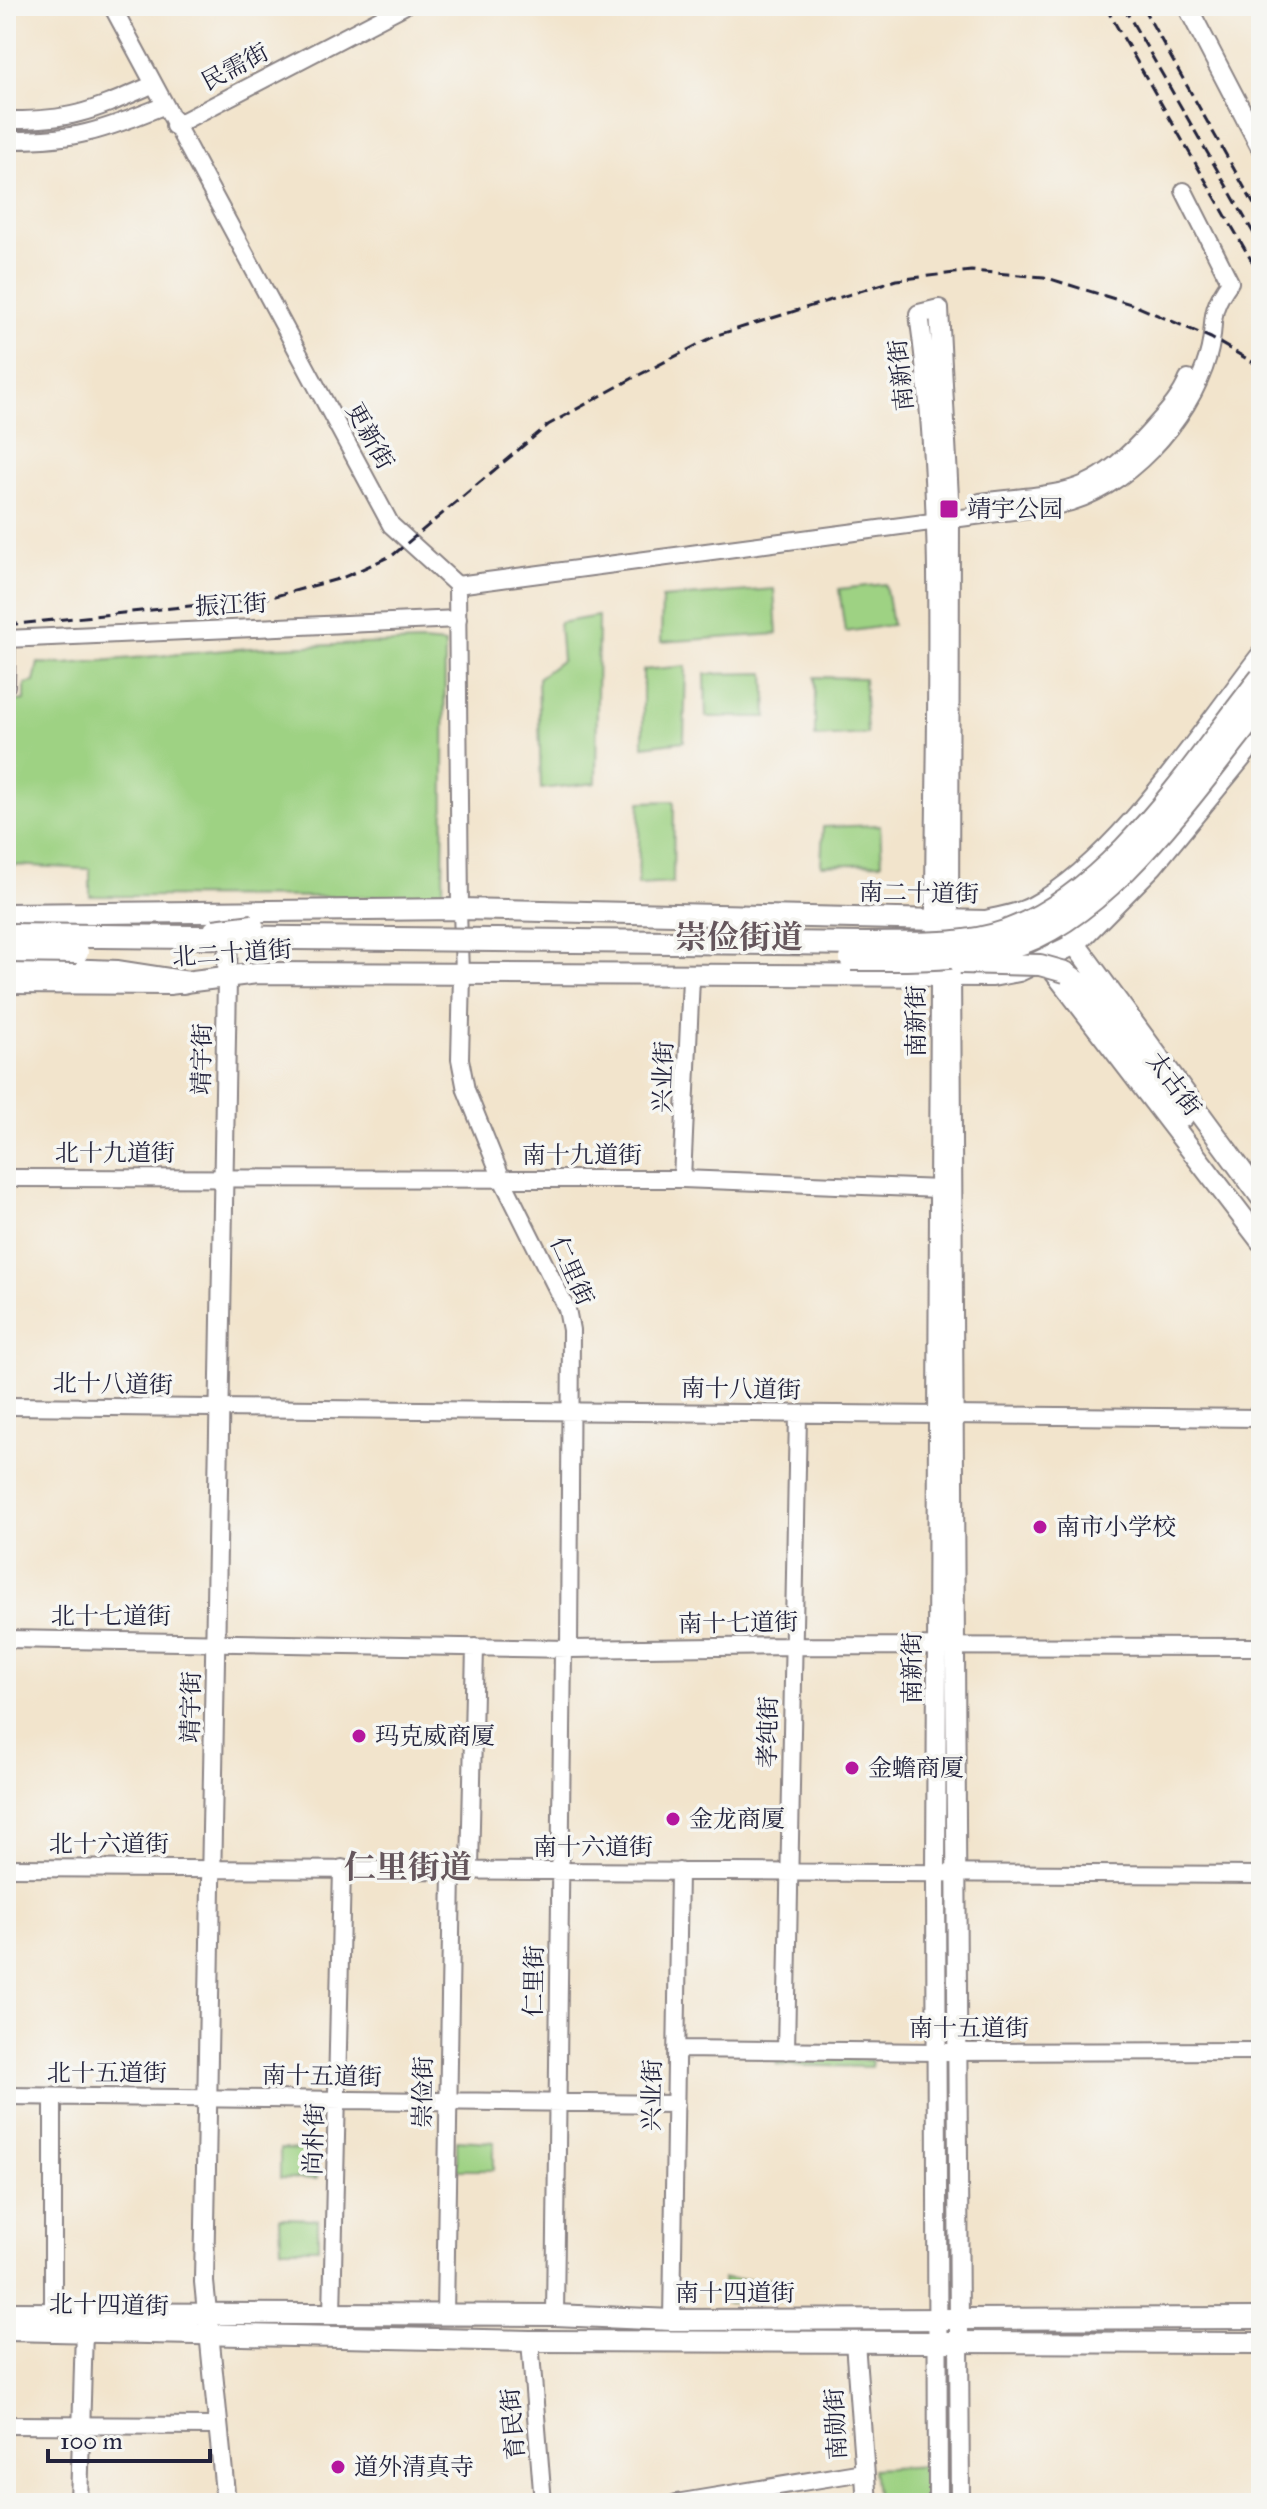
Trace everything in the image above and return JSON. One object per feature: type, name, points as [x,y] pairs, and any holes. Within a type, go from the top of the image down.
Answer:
[{"type":"highway","points":[[6,935],[151,939],[866,944],[959,942],[1003,933],[1052,910],[1102,871],[1133,839],[1261,678]]},
{"type":"highway","points":[[8,968],[888,960],[982,953],[1038,937],[1081,912],[1137,857],[1261,707]]},
{"type":"highway","points":[[8,968],[118,972],[183,982]]},
{"type":"main road","points":[[1187,6],[1261,148]]},
{"type":"main road","points":[[1199,6],[1261,124]]},
{"type":"main road","name":"南新街","points":[[942,513],[919,314],[939,309],[942,513],[941,921],[946,977],[956,1415],[956,1649],[945,1876]]},
{"type":"main road","name":"南二十道街","points":[[460,915],[986,921],[1031,909],[1063,889],[1123,832],[1261,656]]},
{"type":"main road","points":[[462,975],[691,978],[992,976],[1045,959],[1075,944],[1153,865],[1261,733]]},
{"type":"main road","points":[[1063,889],[1075,944]]},
{"type":"main road","points":[[1031,909],[1045,959]]},
{"type":"main road","name":"北二十道街","points":[[6,914],[228,911],[460,915]]},
{"type":"main road","name":"靖宇街","points":[[226,2503],[204,2282],[228,911]]},
{"type":"main road","points":[[151,939],[253,925],[460,915]]},
{"type":"main road","name":"太古街","points":[[1075,944],[1261,1197]]},
{"type":"main road","name":"太古街","points":[[1045,959],[1261,1241]]},
{"type":"main road","name":"太古街","points":[[888,960],[1040,965],[1065,972],[1086,987],[1261,1220]]},
{"type":"main road","name":"北二十道街","points":[[183,982],[227,974],[462,975]]},
{"type":"main road","name":"南新街","points":[[946,977],[936,1415],[936,1649],[945,1876],[949,2342]]},
{"type":"main road","name":"北十四道街","points":[[6,2313],[210,2323]]},
{"type":"main road","name":"南十四道街","points":[[210,2323],[332,2315],[555,2315],[672,2320],[1261,2318]]},
{"type":"main road","points":[[210,2323],[530,2341],[1261,2343]]},
{"type":"main road","name":"北十四道街","points":[[6,2330],[84,2330],[210,2323]]},
{"type":"main road","name":"南勋街","points":[[855,2342],[867,2503]]},
{"type":"main road","points":[[938,2503],[949,2342]]},
{"type":"main road","points":[[949,2342],[960,2503]]},
{"type":"street","name":"更新街","points":[[112,6],[163,106],[391,525],[453,582]]},
{"type":"street","name":"民需街","points":[[174,126],[404,6]]},
{"type":"street","points":[[6,120],[51,120],[81,115],[152,85]]},
{"type":"street","points":[[6,140],[59,141],[90,135],[163,106]]},
{"type":"street","points":[[462,975],[458,619],[453,582],[942,513],[1081,500],[1116,483],[1187,404],[1209,353],[1214,304],[1230,282],[1184,191]]},
{"type":"street","name":"振江街","points":[[6,639],[458,619]]},
{"type":"street","points":[[6,639],[6,686]]},
{"type":"street","name":"仁里街","points":[[462,975],[460,1059],[466,1090],[502,1179],[567,1309],[571,1330],[555,2104],[555,2315]]},
{"type":"street","name":"兴业街","points":[[682,1179],[691,978]]},
{"type":"street","name":"北十九道街","points":[[6,1178],[224,1176]]},
{"type":"street","name":"南十九道街","points":[[224,1176],[682,1179],[940,1189]]},
{"type":"street","name":"北十八道街","points":[[6,1406],[219,1409]]},
{"type":"street","name":"南十八道街","points":[[219,1409],[1261,1418]]},
{"type":"street","name":"孝纯街","points":[[786,2051],[798,1414]]},
{"type":"street","name":"北十七道街","points":[[6,1639],[215,1641]]},
{"type":"street","name":"南十七道街","points":[[215,1641],[566,1649],[1261,1647]]},
{"type":"street","points":[[470,1869],[475,1647]]},
{"type":"street","name":"北十六道街","points":[[6,1868],[212,1868]]},
{"type":"street","name":"南十六道街","points":[[212,1868],[945,1876],[1261,1875]]},
{"type":"street","name":"尚朴街","points":[[332,2315],[342,1868]]},
{"type":"street","name":"崇俭街","points":[[445,2315],[452,1870]]},
{"type":"street","name":"兴业街","points":[[672,2320],[679,1871]]},
{"type":"street","name":"南十五道街","points":[[676,2049],[1261,2051]]},
{"type":"street","name":"北十五道街","points":[[6,2096],[208,2098]]},
{"type":"street","points":[[53,2097],[53,2313]]},
{"type":"street","name":"南十五道街","points":[[208,2098],[676,2104]]},
{"type":"street","points":[[79,2503],[84,2330]]},
{"type":"street","name":"育民街","points":[[530,2341],[543,2503]]},
{"type":"street","points":[[6,2425],[219,2426]]},
{"type":"street","points":[[676,2503],[863,2472]]},
{"type":"green space","points":[[885,584],[892,625],[845,632],[839,589]]},
{"type":"green space","points":[[774,589],[777,634],[661,642],[662,598]]},
{"type":"green space","points":[[598,616],[596,783],[541,789],[538,678],[562,660],[559,623]]},
{"type":"green space","points":[[422,642],[445,644],[443,897],[90,896],[90,869],[11,865],[16,701],[25,700],[25,684],[34,682],[38,663],[65,664],[249,648]]},
{"type":"green space","points":[[686,666],[684,741],[643,746],[643,670]]},
{"type":"green space","points":[[765,673],[767,717],[706,717],[705,674]]},
{"type":"green space","points":[[815,677],[864,678],[867,734],[815,737]]},
{"type":"green space","points":[[674,801],[673,883],[638,885],[640,802]]},
{"type":"green space","points":[[880,825],[882,863],[821,865],[823,827]]},
{"type":"green space","points":[[776,2056],[872,2061],[871,2067],[777,2065]]},
{"type":"green space","points":[[457,2140],[494,2142],[494,2170],[457,2170]]},
{"type":"green space","points":[[280,2149],[317,2150],[317,2179],[280,2178]]},
{"type":"green space","points":[[280,2218],[318,2219],[318,2248],[281,2248]]},
{"type":"green space","points":[[723,2279],[788,2279],[788,2300],[725,2303]]},
{"type":"green space","points":[[926,2466],[926,2503],[877,2503],[873,2469]]},
{"type":"railway","points":[[1105,6],[1261,277]]},
{"type":"railway","points":[[1123,6],[1261,246]]},
{"type":"railway","points":[[1142,6],[1261,217]]},
{"type":"railway","points":[[6,625],[268,598],[342,578],[393,555],[548,425],[635,377],[717,335],[896,280],[971,271],[1044,277],[1134,305],[1211,338],[1261,367]]},
{"type":"place","name":"靖宇公园","points":[[949,509]]},
{"type":"place","name":"南市小学校","points":[[1040,1527]]},
{"type":"place","name":"玛克威商厦","points":[[359,1736]]},
{"type":"place","name":"金蟾商厦","points":[[852,1768]]},
{"type":"place","name":"金龙商厦","points":[[673,1819]]},
{"type":"place","name":"道外清真寺","points":[[338,2467]]},
{"type":"district","name":"崇俭街道","points":[[739,937]]},
{"type":"district","name":"仁里街道","points":[[408,1867]]}]
